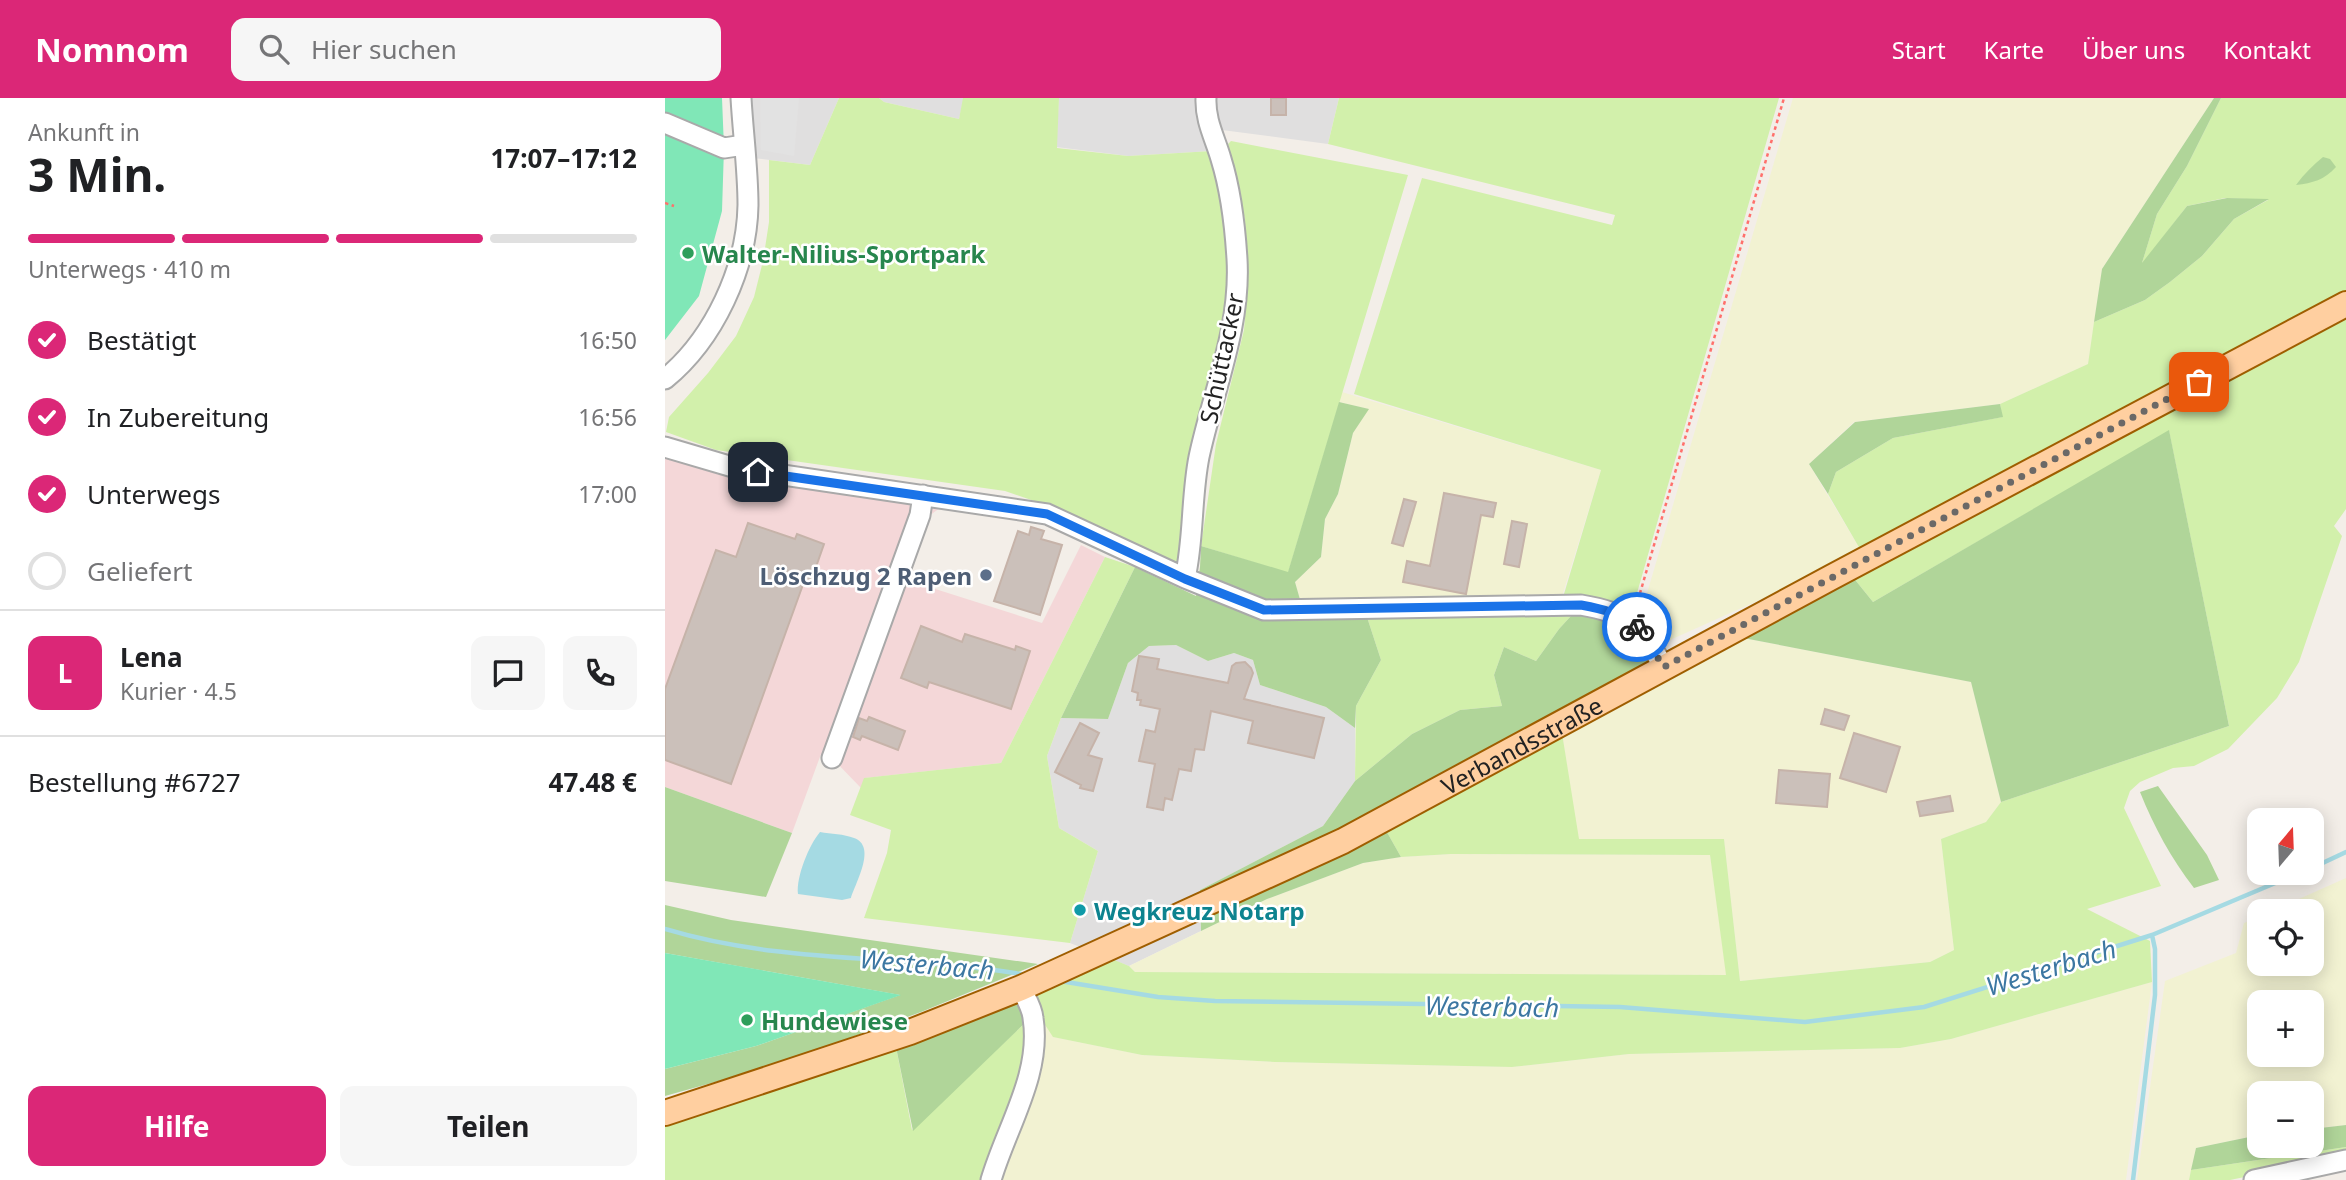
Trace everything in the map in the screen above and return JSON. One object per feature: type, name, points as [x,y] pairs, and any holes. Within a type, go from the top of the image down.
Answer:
[{"type":"main road","name":"Verbandsstraße","points":[[665,1113],[909,1031],[1036,981],[1343,841],[2346,304]]},
{"type":"street","points":[[665,379],[702,338],[723,302],[736,272],[748,205],[741,98]]},
{"type":"street","name":"Schüttacker","points":[[1185,579],[1189,561],[1192,494],[1233,324],[1238,289],[1230,202],[1222,160],[1205,116],[1206,98]]},
{"type":"street","points":[[665,123],[724,148],[744,145]]},
{"type":"street","points":[[665,447],[736,468],[1047,514],[1185,579],[1264,610],[1581,605],[1611,612],[1632,624],[1647,639],[1664,667]]},
{"type":"street","points":[[832,758],[920,515],[923,495]]},
{"type":"street","points":[[991,1180],[1032,1062],[1036,981]]},
{"type":"street","points":[[2254,1180],[2346,1160]]},
{"type":"path","points":[[1632,624],[1784,98]]},
{"type":"path","points":[[665,202],[674,206]]},
{"type":"shaded area","points":[[750,98],[839,98],[810,165],[753,158]]},
{"type":"shaded area","points":[[760,98],[799,98],[794,156],[761,150]]},
{"type":"shaded area","points":[[879,98],[964,98],[959,119],[884,102]]},
{"type":"shaded area","points":[[1059,98],[1339,98],[1328,144],[1222,130],[1207,131],[1212,151],[1128,156],[1056,147]]},
{"type":"shaded area","points":[[665,458],[734,475],[944,505],[929,516],[907,580],[1042,623],[1081,545],[1105,557],[1001,763],[865,778],[861,788],[832,758],[821,754],[792,833],[665,787]]},
{"type":"shaded area","points":[[1176,645],[1208,661],[1234,653],[1253,660],[1260,685],[1326,707],[1355,728],[1355,781],[1323,826],[1200,890],[1201,931],[1129,966],[1070,943],[1098,851],[1059,828],[1047,756],[1061,718],[1108,719],[1128,663],[1149,646]]},
{"type":"green space","name":"Walter-Nilius-Sportpark","points":[[665,98],[722,98],[724,148],[722,211],[699,296],[665,340]]},
{"type":"green space","points":[[839,98],[879,98],[884,102],[959,119],[963,98],[1059,98],[1057,148],[1128,156],[1212,151],[1221,195],[1230,267],[1227,314],[1181,557],[1177,563],[1171,564],[1069,513],[1005,491],[716,450],[666,432],[669,417],[736,336],[754,297],[769,222],[769,160],[810,165]]},
{"type":"green space","points":[[1339,98],[1779,98],[1631,614],[1564,594],[1601,470],[1354,394],[1422,178],[1612,225],[1615,215],[1328,144]]},
{"type":"green space","points":[[1793,98],[2214,98],[2102,269],[2088,364],[2000,404],[1854,422],[1809,464],[1860,549],[1797,583],[1661,644],[1640,617]]},
{"type":"green space","points":[[2214,98],[2221,98],[2187,166],[2157,214],[2142,263],[2187,206],[2227,198],[2269,199],[2234,219],[2202,256],[2145,300],[2094,322],[2102,269]]},
{"type":"green space","points":[[2221,98],[2346,98],[2346,292],[1860,549],[1828,494],[1836,472],[1893,438],[2002,417],[2000,404],[2088,364],[2094,322],[2145,300],[2202,256],[2234,219],[2268,200],[2225,198],[2187,206],[2141,266],[2157,214],[2187,166]]},
{"type":"green space","points":[[1231,141],[1408,175],[1288,573],[1201,546],[1216,444],[1244,330],[1247,290],[1245,220],[1228,144]]},
{"type":"green space","points":[[2323,157],[2330,159],[2336,167],[2318,180],[2296,185],[2309,170]]},
{"type":"green space","points":[[2346,315],[2346,509],[2334,526],[2342,536],[2299,662],[2277,698],[2228,749],[2194,766],[2173,768],[2140,782],[2130,791],[2124,808],[2161,886],[2087,909],[2150,941],[2152,982],[1951,1039],[1900,1048],[1629,1054],[1512,1067],[1275,1062],[1142,1055],[1053,1037],[1040,1017],[1033,993],[1112,959],[1129,966],[1135,972],[1726,975],[1710,855],[1451,854],[1401,857],[1384,827],[1562,733],[1579,839],[1724,839],[1740,981],[1930,962],[1954,950],[1941,839],[1986,822],[2001,802],[2229,726],[2169,431],[1873,602],[1852,576]]},
{"type":"green space","points":[[1342,392],[1601,470],[1559,606],[1301,603],[1295,582],[1321,557],[1325,519],[1338,494],[1353,433],[1368,409],[1339,402]]},
{"type":"green space","points":[[1339,402],[1369,409],[1353,433],[1338,494],[1325,519],[1321,557],[1295,582],[1301,603],[1366,614],[1381,660],[1356,706],[1355,728],[1326,707],[1260,685],[1253,660],[1234,653],[1208,661],[1176,645],[1149,646],[1128,663],[1108,719],[1061,718],[1135,567],[1196,596],[1201,546],[1288,572]]},
{"type":"green space","points":[[2000,404],[2003,417],[1893,438],[1836,472],[1828,494],[1809,464],[1855,422]]},
{"type":"green space","points":[[2169,430],[2229,726],[2001,802],[1971,682],[1738,637],[1852,576],[1873,602]]},
{"type":"green space","points":[[1105,557],[1135,567],[1061,718],[1047,756],[1059,828],[1098,851],[1070,943],[864,918],[887,853],[891,830],[850,815],[864,778],[1001,763]]},
{"type":"green space","points":[[1581,605],[1559,629],[1536,661],[1504,647],[1494,675],[1502,706],[1460,710],[1412,734],[1355,781],[1356,706],[1381,660],[1366,614]]},
{"type":"green space","points":[[1581,605],[1622,622],[1655,660],[1375,811],[1401,857],[1363,863],[1267,899],[1201,931],[1200,890],[1323,826],[1355,781],[1412,734],[1460,710],[1502,706],[1494,675],[1504,647],[1536,661],[1559,629]]},
{"type":"green space","points":[[1738,637],[1971,682],[2001,802],[1986,822],[1941,839],[1954,950],[1930,962],[1740,981],[1724,840],[1578,839],[1562,733]]},
{"type":"green space","points":[[2158,786],[2207,855],[2219,880],[2194,888],[2178,865],[2157,830],[2140,792]]},
{"type":"green space","points":[[665,787],[792,833],[766,897],[665,881]]},
{"type":"green space","points":[[1451,854],[1710,855],[1727,975],[1135,972],[1129,966],[1267,899],[1363,863],[1401,857]]},
{"type":"green space","points":[[2346,878],[2346,1125],[2324,1128],[2324,1081],[2247,1081],[2247,1137],[2196,1148],[2189,1180],[2137,1180],[2165,981],[2236,953],[2244,923],[2247,922],[2247,976],[2324,976],[2324,899],[2299,899]]},
{"type":"green space","points":[[665,905],[731,920],[1038,964],[921,1012],[772,1066],[665,1096],[665,1069],[756,1046],[900,995],[665,953]]},
{"type":"green space","name":"Hundewiese","points":[[665,953],[901,995],[756,1046],[665,1069]]},
{"type":"green space","points":[[2152,982],[2126,1180],[1000,1180],[1040,1017],[1054,1037],[1142,1055],[1275,1062],[1512,1067],[1629,1054],[1900,1048],[1951,1039]]},
{"type":"green space","points":[[1014,1000],[1028,1020],[913,1131],[896,1047]]},
{"type":"green space","points":[[1028,1020],[1028,1063],[985,1180],[665,1180],[665,1127],[896,1047],[912,1130]]},
{"type":"green space","points":[[2346,1125],[2346,1147],[2324,1150],[2324,1128]]},
{"type":"green space","points":[[2247,1137],[2247,1158],[2272,1158],[2191,1170],[2196,1148]]},
{"type":"green space","points":[[2346,1147],[2346,1156],[2230,1180],[2189,1180],[2191,1170],[2272,1158],[2324,1158],[2324,1150]]},
{"type":"water","points":[[820,832],[854,838],[861,842],[864,848],[863,865],[851,898],[842,900],[798,894],[804,862]]},
{"type":"building","points":[[1271,98],[1286,98],[1286,115],[1271,115]]},
{"type":"building","points":[[1444,493],[1496,503],[1493,517],[1481,515],[1466,594],[1403,582],[1407,561],[1430,566]]},
{"type":"building","points":[[1404,499],[1416,502],[1403,546],[1392,543]]},
{"type":"building","points":[[1512,521],[1527,524],[1519,567],[1504,564]]},
{"type":"building","points":[[748,523],[795,539],[797,534],[824,544],[811,581],[805,579],[731,784],[665,760],[665,689],[716,550],[736,557]]},
{"type":"building","name":"Löschzug 2 Rapen","points":[[1031,527],[1044,531],[1041,539],[1062,545],[1040,615],[994,601],[1018,531],[1029,535]]},
{"type":"building","points":[[921,626],[962,642],[965,634],[1015,650],[1016,646],[1030,651],[1011,709],[929,682],[927,688],[901,678]]},
{"type":"building","points":[[1139,656],[1159,659],[1157,669],[1228,683],[1232,666],[1245,662],[1253,673],[1244,699],[1324,718],[1314,758],[1248,743],[1253,721],[1211,711],[1204,750],[1195,749],[1191,771],[1179,769],[1172,800],[1165,798],[1163,810],[1147,807],[1155,764],[1139,761],[1146,730],[1155,732],[1160,709],[1140,705],[1141,700],[1137,700],[1138,693],[1132,691]]},
{"type":"building","points":[[1825,709],[1849,716],[1844,730],[1821,724]]},
{"type":"building","points":[[869,717],[905,731],[898,750],[862,736],[860,740],[853,737],[859,718],[867,721]]},
{"type":"building","points":[[1080,723],[1099,733],[1088,755],[1102,759],[1093,791],[1080,788],[1081,785],[1055,772]]},
{"type":"building","points":[[1854,733],[1900,747],[1886,792],[1840,778]]},
{"type":"building","points":[[1779,770],[1830,774],[1827,807],[1776,803]]},
{"type":"building","points":[[1950,796],[1953,811],[1920,816],[1917,802]]},
{"type":"waterway","name":"Westerbach","points":[[2324,862],[2346,852]]},
{"type":"waterway","name":"Westerbach","points":[[1060,981],[1158,997],[1215,1001],[1620,1007],[1805,1022],[1924,1007],[2152,935],[2268,886]]},
{"type":"waterway","name":"Westerbach","points":[[665,929],[710,940],[800,954],[982,968],[1027,975]]},
{"type":"waterway","points":[[2133,1180],[2155,995],[2155,949],[2152,935]]},
{"type":"way so far","points":[[1637,627],[1664,667],[2199,382]]},
{"type":"place","name":"Walter-Nilius-Sportpark","points":[[688,253]]},
{"type":"place","name":"Löschzug 2 Rapen","points":[[986,575]]},
{"type":"place","name":"Wegkreuz Notarp","points":[[1080,910]]},
{"type":"place","name":"Hundewiese","points":[[747,1020]]},
{"type":"route","points":[[758,472],[1047,514],[1185,579],[1264,610],[1581,605],[1611,612],[1626,618],[1637,627]]}]
